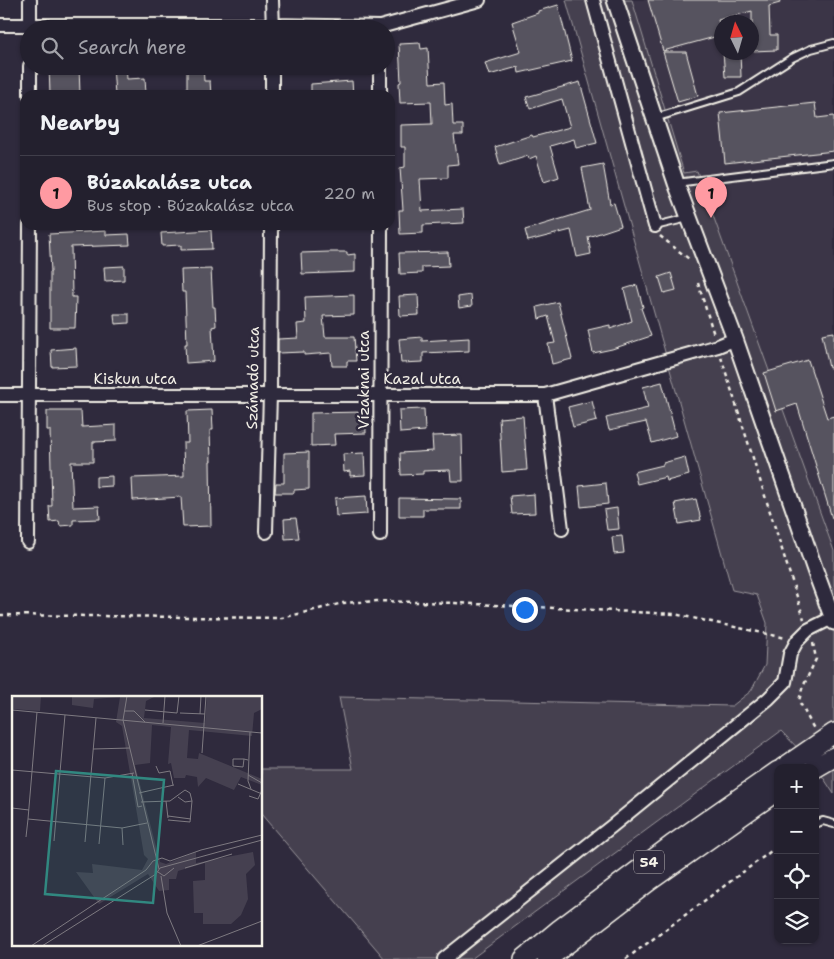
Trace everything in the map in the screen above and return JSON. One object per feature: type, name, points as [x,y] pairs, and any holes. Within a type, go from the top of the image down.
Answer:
[{"type":"main road","points":[[788,764],[825,733]]},
{"type":"main road","points":[[819,766],[834,758]]},
{"type":"main road","name":"54","points":[[524,959],[560,928],[672,845],[774,774]]},
{"type":"main road","name":"54","points":[[547,959],[649,881],[774,793]]},
{"type":"street","points":[[30,0],[30,20]]},
{"type":"street","points":[[272,0],[273,20]]},
{"type":"street","points":[[395,24],[479,0]]},
{"type":"street","points":[[592,0],[655,226]]},
{"type":"street","points":[[444,959],[768,699],[785,682],[790,654],[797,641],[808,630],[833,619],[735,339],[676,184],[615,0]]},
{"type":"street","points":[[0,25],[20,26]]},
{"type":"street","points":[[30,75],[30,90]]},
{"type":"street","points":[[272,75],[272,90]]},
{"type":"street","points":[[380,75],[380,90]]},
{"type":"street","points":[[28,542],[30,230]]},
{"type":"street","name":"Számadó utca","points":[[266,532],[270,395],[271,230]]},
{"type":"street","name":"Vízaknai utca","points":[[380,230],[380,535]]},
{"type":"street","name":"Kazal utca","points":[[270,395],[545,395],[718,346],[735,339]]},
{"type":"street","name":"Kiskun utca","points":[[0,395],[270,395]]},
{"type":"street","points":[[545,395],[562,529]]},
{"type":"lane","points":[[655,118],[738,92],[792,58],[811,49],[834,43]]},
{"type":"lane","points":[[676,184],[834,162]]},
{"type":"lane","points":[[655,226],[689,218]]},
{"type":"lane","points":[[819,823],[834,824]]},
{"type":"path","points":[[655,226],[661,237],[686,256],[691,263]]},
{"type":"path","points":[[697,281],[808,630]]},
{"type":"path","points":[[0,615],[282,618],[343,602],[445,603],[674,614],[797,641]]},
{"type":"path","points":[[814,645],[816,659],[802,689],[799,702],[825,733]]},
{"type":"path","points":[[626,959],[774,849]]},
{"type":"shaded area","points":[[566,0],[632,0],[684,173],[697,171],[834,551],[834,794],[819,771],[819,764],[813,764],[781,731],[471,959],[385,959],[262,815],[262,769],[353,769],[339,697],[732,706],[751,691],[765,665],[767,623],[757,595],[732,590]]},
{"type":"shaded area","points":[[632,0],[834,0],[834,551],[697,171],[684,174]]},
{"type":"building","points":[[648,0],[779,0],[780,3],[769,6],[770,35],[777,35],[777,50],[759,51],[759,15],[752,15],[752,11],[737,15],[714,15],[714,37],[663,51]]},
{"type":"building","points":[[558,5],[572,61],[519,73],[518,67],[489,75],[485,63],[521,52],[512,22]]},
{"type":"building","points":[[420,43],[421,49],[428,48],[430,83],[444,82],[445,105],[452,104],[453,125],[463,125],[463,135],[454,135],[458,164],[448,165],[448,178],[420,179],[422,211],[463,209],[464,223],[423,225],[423,233],[400,234],[399,210],[403,210],[400,168],[405,167],[405,147],[401,147],[401,125],[432,124],[431,102],[400,103],[399,44]]},
{"type":"building","points":[[663,52],[686,52],[698,96],[678,102]]},
{"type":"building","points":[[724,60],[740,60],[741,77],[725,77]]},
{"type":"building","points":[[49,75],[79,75],[80,90],[50,90]]},
{"type":"building","points":[[114,75],[127,75],[127,79],[145,78],[146,90],[115,90]]},
{"type":"building","points":[[187,75],[204,75],[204,81],[210,81],[211,90],[187,90]]},
{"type":"building","points":[[352,81],[353,90],[311,90],[311,84]]},
{"type":"building","points":[[580,82],[597,143],[576,148],[574,139],[550,146],[559,177],[544,182],[536,156],[529,159],[528,156],[500,165],[495,147],[532,135],[533,137],[570,127],[562,99],[530,109],[526,97]]},
{"type":"building","points":[[815,103],[817,118],[834,116],[834,151],[725,163],[720,113]]},
{"type":"building","points":[[603,164],[610,204],[614,203],[621,226],[588,237],[591,254],[577,257],[571,230],[528,241],[525,230],[590,210],[582,168]]},
{"type":"building","points":[[211,230],[212,249],[181,250],[181,245],[162,246],[161,233]]},
{"type":"building","points":[[106,231],[106,235],[129,234],[130,245],[71,247],[72,297],[76,297],[75,328],[50,328],[51,272],[49,234]]},
{"type":"building","points":[[347,252],[347,255],[355,254],[355,272],[302,274],[301,253]]},
{"type":"building","points":[[448,252],[449,266],[422,267],[422,273],[400,274],[399,253]]},
{"type":"building","points":[[124,266],[124,280],[105,281],[104,267]]},
{"type":"building","points":[[211,269],[216,326],[212,327],[214,361],[186,363],[185,292],[182,292],[181,270]]},
{"type":"building","points":[[671,273],[676,290],[664,293],[659,277]]},
{"type":"building","points":[[637,285],[643,307],[641,308],[651,336],[612,349],[593,353],[588,330],[610,325],[610,329],[632,321],[624,289]]},
{"type":"building","points":[[354,295],[354,315],[323,316],[325,337],[354,337],[356,361],[347,361],[347,366],[332,366],[331,353],[304,355],[304,352],[278,353],[278,339],[298,338],[297,324],[306,323],[305,297]]},
{"type":"building","points":[[418,295],[419,315],[400,316],[399,296]]},
{"type":"building","points":[[471,295],[472,306],[459,308],[458,297]]},
{"type":"building","points":[[558,302],[572,359],[552,364],[548,344],[555,343],[548,316],[539,319],[537,307]]},
{"type":"building","points":[[114,314],[129,314],[129,323],[115,324]]},
{"type":"building","points":[[834,332],[834,367],[829,368],[822,334]]},
{"type":"building","points":[[422,337],[422,341],[469,338],[469,351],[423,353],[423,362],[401,363],[399,339]]},
{"type":"building","points":[[76,348],[77,366],[52,367],[51,350]]},
{"type":"building","points":[[808,360],[827,418],[834,416],[834,517],[832,518],[797,404],[776,411],[764,373]]},
{"type":"building","points":[[662,382],[676,436],[652,443],[646,422],[609,430],[606,418],[648,408],[643,387]]},
{"type":"building","points":[[592,401],[597,421],[573,427],[568,407]]},
{"type":"building","points":[[424,409],[425,431],[400,433],[399,410]]},
{"type":"building","points":[[212,410],[213,430],[210,430],[211,526],[183,527],[181,497],[133,500],[132,478],[184,476],[183,443],[188,443],[187,411]]},
{"type":"building","points":[[47,411],[81,411],[82,427],[116,425],[116,441],[93,442],[93,462],[71,462],[73,507],[99,506],[100,519],[73,520],[73,525],[60,526],[59,521],[50,522],[49,506],[52,506],[50,430],[47,430]]},
{"type":"building","points":[[365,412],[366,433],[334,434],[335,445],[311,446],[311,413]]},
{"type":"building","points":[[523,416],[527,470],[502,472],[499,418]]},
{"type":"building","points":[[462,435],[463,481],[451,481],[450,470],[423,471],[423,474],[401,475],[400,453],[433,451],[432,436]]},
{"type":"building","points":[[309,452],[309,489],[294,490],[294,493],[275,493],[276,483],[284,483],[284,453]]},
{"type":"building","points":[[364,453],[365,475],[350,476],[350,471],[344,472],[343,454]]},
{"type":"building","points":[[685,457],[689,475],[667,481],[666,477],[637,484],[634,472]]},
{"type":"building","points":[[112,476],[112,486],[96,487],[96,477]]},
{"type":"building","points":[[606,483],[608,504],[581,507],[579,486]]},
{"type":"building","points":[[534,494],[535,513],[512,514],[510,496]]},
{"type":"building","points":[[366,496],[367,514],[336,516],[335,498]]},
{"type":"building","points":[[399,498],[461,499],[461,509],[423,509],[423,516],[399,516]]},
{"type":"building","points":[[696,499],[701,520],[679,524],[675,503]]},
{"type":"building","points":[[617,508],[619,529],[607,530],[604,510]]},
{"type":"building","points":[[296,518],[299,538],[285,539],[284,519]]},
{"type":"building","points":[[622,536],[624,553],[614,554],[612,537]]},
{"type":"place","name":"Búzakalász utca","points":[[711,218]]}]
